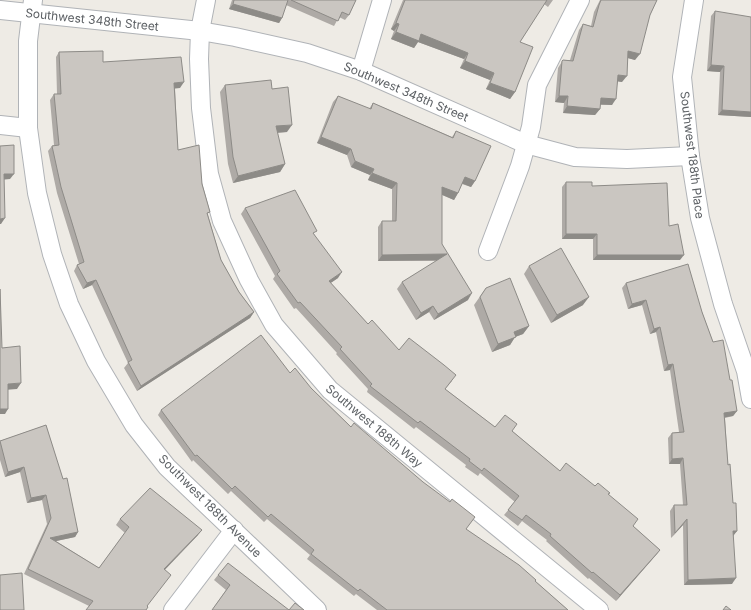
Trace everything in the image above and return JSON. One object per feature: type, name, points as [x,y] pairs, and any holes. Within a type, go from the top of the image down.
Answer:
[{"type":"street","name":"Southwest 188th Way","points":[[206,0],[200,31],[199,59],[201,108],[209,174],[222,221],[249,280],[274,325],[330,390],[599,610]]},
{"type":"street","points":[[361,71],[382,0]]},
{"type":"street","points":[[488,251],[520,166],[531,127],[537,85],[580,0]]},
{"type":"street","name":"Southwest 188th Place","points":[[694,0],[682,77],[690,156],[700,218],[723,304],[746,371],[751,399]]},
{"type":"street","name":"Southwest 348th Street","points":[[0,10],[31,7],[200,31],[307,53],[361,71],[526,144],[575,157],[627,159],[690,156]]},
{"type":"street","name":"Southwest 188th Avenue","points":[[31,7],[28,41],[28,128],[37,193],[52,254],[69,304],[96,361],[134,425],[167,467],[317,610]]},
{"type":"street","points":[[0,126],[28,128]]},
{"type":"street","points":[[173,610],[234,530]]},
{"type":"building","points":[[234,0],[288,0],[282,18],[233,4]]},
{"type":"building","points":[[291,0],[356,0],[349,15],[342,12],[338,21]]},
{"type":"building","points":[[405,0],[547,0],[520,42],[533,47],[515,92],[490,83],[494,73],[465,61],[468,53],[421,34],[419,41],[396,32],[399,24],[396,23]]},
{"type":"building","points":[[601,0],[657,0],[650,15],[640,54],[628,51],[627,76],[618,75],[616,99],[601,98],[600,109],[567,106],[568,96],[559,96],[562,61],[573,61],[583,24],[593,27]]},
{"type":"building","points":[[715,11],[751,17],[751,112],[722,110],[724,66],[711,65]]},
{"type":"building","points":[[103,51],[103,62],[181,57],[184,82],[174,83],[178,150],[199,145],[202,184],[210,212],[207,213],[221,260],[239,292],[254,312],[141,386],[128,362],[132,360],[96,280],[87,283],[77,265],[84,262],[61,187],[52,146],[59,145],[54,94],[61,94],[59,52]]},
{"type":"building","points":[[271,80],[272,89],[288,87],[292,125],[276,126],[285,164],[238,176],[233,157],[225,85]]},
{"type":"building","points":[[338,96],[371,109],[373,103],[453,138],[456,131],[491,146],[475,181],[465,177],[458,193],[442,187],[442,244],[472,293],[438,314],[433,306],[421,313],[402,282],[447,254],[382,255],[382,221],[396,221],[397,183],[372,173],[374,169],[355,161],[351,149],[321,137]]},
{"type":"building","points":[[14,145],[14,174],[4,174],[5,218],[0,219],[0,146]]},
{"type":"building","points":[[566,182],[592,182],[592,186],[667,183],[669,226],[678,224],[684,255],[597,255],[597,234],[566,234]]},
{"type":"building","points":[[295,190],[317,231],[313,233],[342,272],[329,281],[368,324],[372,320],[399,350],[409,338],[456,375],[445,389],[495,427],[505,415],[517,424],[512,431],[560,471],[566,463],[595,486],[598,483],[610,493],[608,494],[638,519],[633,526],[660,550],[620,595],[593,572],[592,573],[550,536],[551,534],[526,515],[522,520],[508,510],[519,496],[484,468],[482,471],[469,461],[470,459],[420,421],[418,423],[370,386],[372,384],[340,349],[342,347],[300,302],[298,303],[277,274],[280,271],[245,208]]},
{"type":"building","points":[[561,248],[589,297],[557,315],[529,266]]},
{"type":"building","points":[[688,264],[702,312],[713,342],[723,340],[737,411],[724,413],[733,503],[736,503],[737,531],[733,531],[736,578],[688,580],[687,519],[675,533],[674,505],[687,505],[683,458],[672,459],[672,433],[684,432],[673,364],[668,365],[660,327],[654,329],[646,300],[632,304],[626,283]]},
{"type":"building","points":[[510,278],[529,326],[514,332],[516,337],[498,344],[480,297],[486,288]]},
{"type":"building","points":[[0,289],[2,348],[20,346],[21,383],[8,384],[8,409],[0,409]]},
{"type":"building","points":[[261,335],[290,373],[295,368],[311,388],[351,427],[354,423],[423,482],[450,502],[452,499],[475,517],[466,529],[519,565],[568,610],[387,610],[360,589],[358,591],[311,554],[314,550],[271,514],[268,517],[235,486],[232,489],[197,455],[195,456],[161,410]]},
{"type":"building","points":[[46,425],[63,479],[67,478],[78,532],[50,538],[99,568],[129,527],[120,519],[150,488],[202,530],[164,569],[171,575],[147,606],[148,607],[146,610],[86,610],[93,601],[28,569],[51,518],[46,495],[31,498],[24,467],[8,472],[0,441]]},
{"type":"building","points":[[228,563],[289,610],[212,610],[230,585],[218,575]]},
{"type":"building","points":[[22,573],[24,610],[0,610],[0,575]]},
{"type":"building","points":[[295,603],[304,610],[289,610]]},
{"type":"building","points":[[726,606],[731,610],[723,610]]}]
